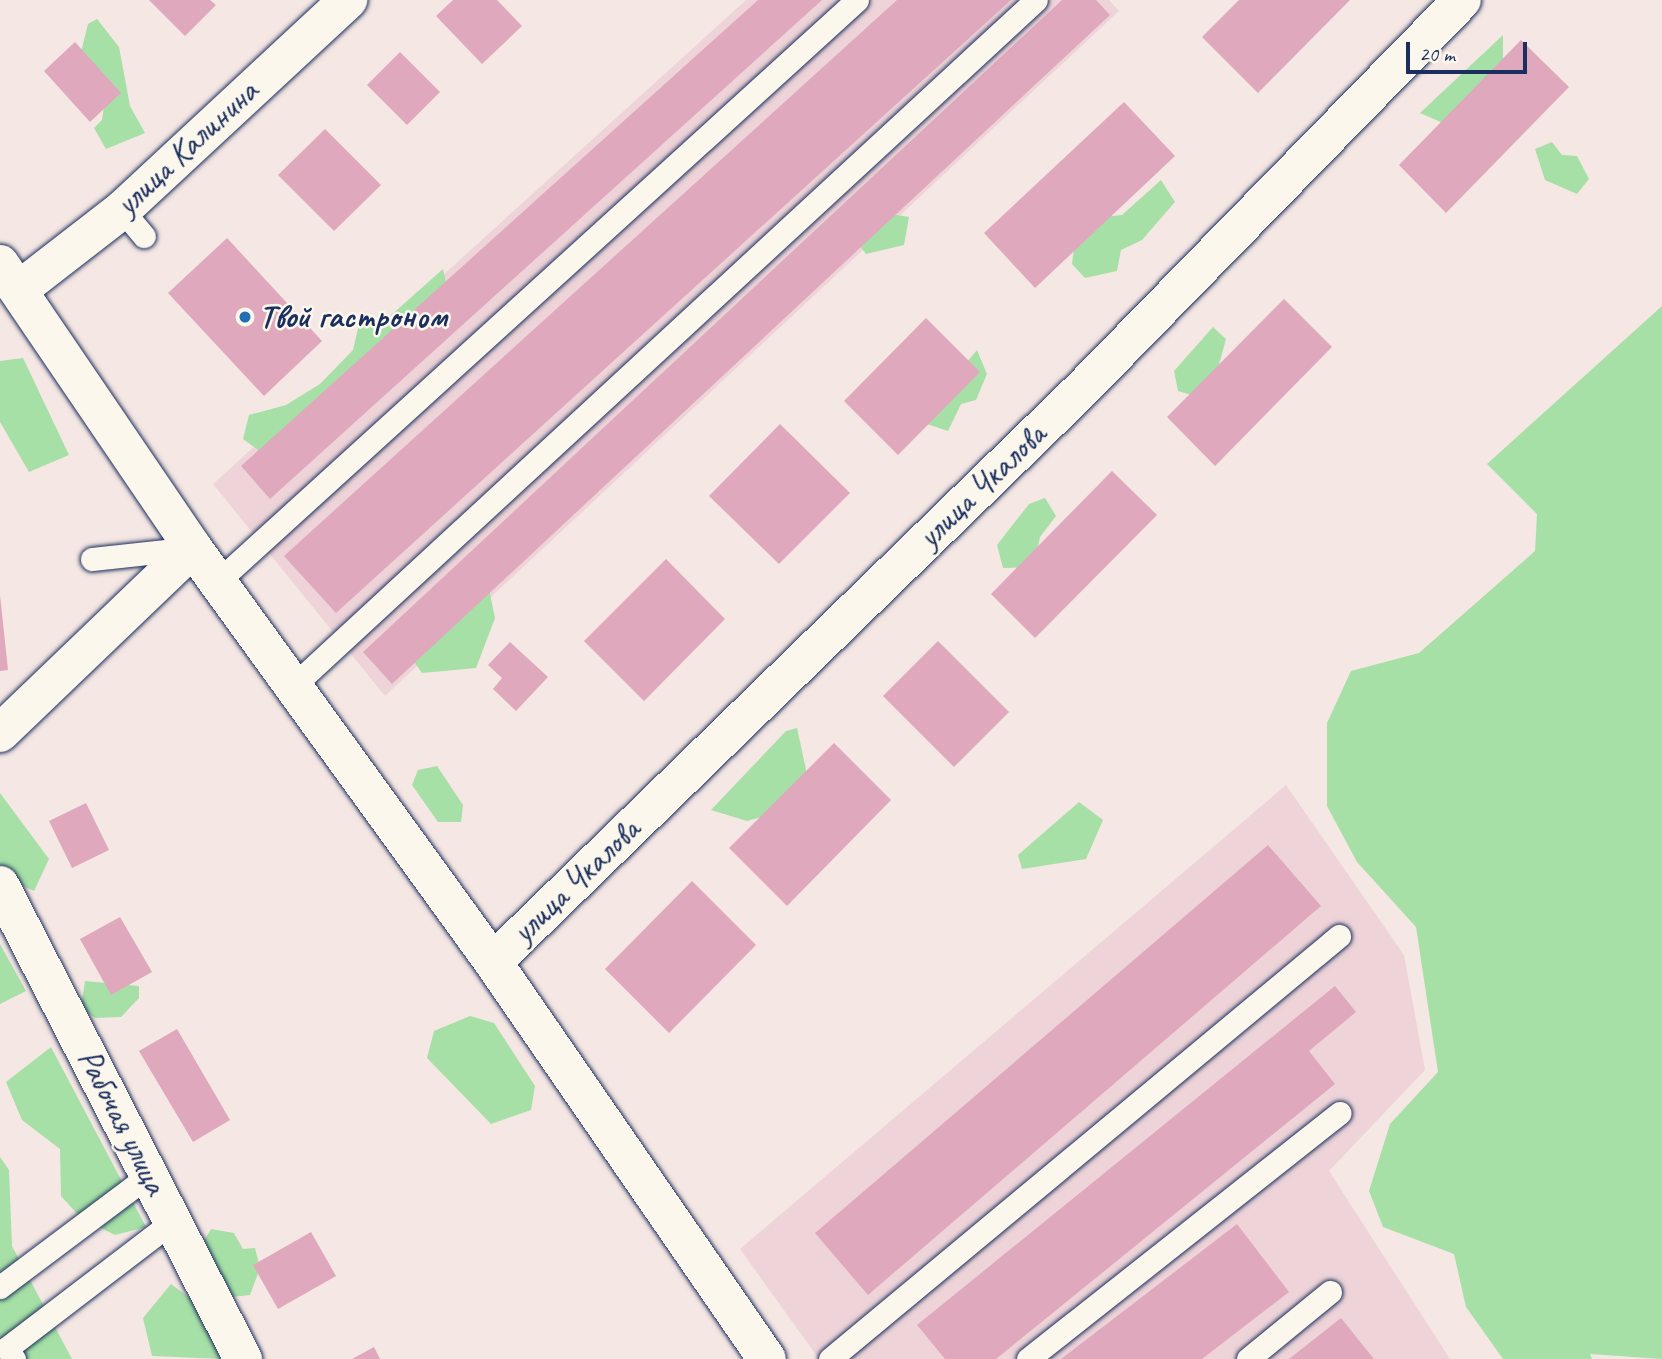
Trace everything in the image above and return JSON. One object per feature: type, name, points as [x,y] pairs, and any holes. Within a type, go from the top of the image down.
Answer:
[{"type":"street","name":"улица Калинина","points":[[7,282],[133,223],[348,0]]},
{"type":"street","name":"улица Чкалова","points":[[493,962],[1083,388],[1462,0]]},
{"type":"street","points":[[7,282],[217,582],[493,962],[767,1359]]},
{"type":"street","points":[[6,722],[193,548]]},
{"type":"street","name":"Рабочая улица","points":[[0,885],[243,1359]]},
{"type":"lane","points":[[217,582],[857,0]]},
{"type":"lane","points":[[293,686],[1036,0]]},
{"type":"lane","points":[[92,559],[193,548]]},
{"type":"lane","points":[[830,1359],[1339,936]]},
{"type":"lane","points":[[1028,1359],[1340,1113]]},
{"type":"lane","points":[[0,1287],[149,1175]]},
{"type":"lane","points":[[14,1359],[7,1348],[173,1221]]},
{"type":"lane","points":[[1248,1359],[1330,1292]]},
{"type":"shaded area","points":[[746,0],[1109,0],[1119,11],[385,696],[213,484]]},
{"type":"shaded area","points":[[1286,785],[1404,955],[1425,1070],[1329,1171],[1450,1359],[819,1359],[740,1249]]},
{"type":"green space","points":[[97,19],[119,47],[130,106],[145,133],[106,149],[94,128],[102,120],[106,92],[80,56],[88,24]]},
{"type":"green space","points":[[1503,35],[1503,70],[1452,127],[1420,113]]},
{"type":"green space","points":[[1552,142],[1562,155],[1577,156],[1589,179],[1577,194],[1545,180],[1535,149]]},
{"type":"green space","points":[[1161,180],[1175,202],[1142,240],[1121,250],[1117,271],[1085,278],[1072,264],[1075,240],[1093,218],[1122,215]]},
{"type":"green space","points":[[891,214],[909,217],[904,245],[866,254],[857,242]]},
{"type":"green space","points":[[443,269],[451,303],[265,455],[243,439],[249,415],[286,405],[320,384],[353,350],[360,320],[380,325]]},
{"type":"green space","points":[[1662,306],[1662,1359],[1590,1354],[1592,1359],[1503,1359],[1466,1307],[1454,1254],[1383,1227],[1369,1191],[1390,1124],[1438,1072],[1416,927],[1357,862],[1327,806],[1327,723],[1351,671],[1419,653],[1535,551],[1537,514],[1487,464]]},
{"type":"green space","points":[[1213,327],[1226,339],[1217,372],[1195,396],[1178,391],[1174,371]]},
{"type":"green space","points":[[977,350],[987,374],[976,400],[961,404],[948,431],[918,421]]},
{"type":"green space","points":[[23,358],[69,455],[29,472],[0,422],[0,361]]},
{"type":"green space","points":[[1045,498],[1056,516],[1040,537],[1034,567],[1003,568],[997,545],[1029,504]]},
{"type":"green space","points":[[488,584],[495,618],[476,668],[422,673],[407,652]]},
{"type":"green space","points":[[797,728],[808,779],[780,812],[747,821],[711,810],[786,731]]},
{"type":"green space","points":[[437,766],[463,805],[461,822],[438,822],[412,785],[418,770]]},
{"type":"green space","points":[[0,793],[49,859],[34,891],[0,875]]},
{"type":"green space","points":[[1079,802],[1103,820],[1086,859],[1022,869],[1018,855]]},
{"type":"green space","points":[[0,944],[26,991],[0,1004]]},
{"type":"green space","points":[[85,981],[139,986],[139,998],[121,1017],[95,1018],[81,1008]]},
{"type":"green space","points":[[470,1016],[494,1023],[535,1086],[531,1110],[491,1124],[427,1058],[434,1031]]},
{"type":"green space","points":[[51,1047],[146,1227],[115,1235],[81,1218],[61,1196],[60,1149],[22,1120],[6,1082]]},
{"type":"green space","points":[[0,1157],[9,1170],[12,1246],[72,1359],[0,1359]]},
{"type":"green space","points":[[211,1229],[234,1233],[243,1249],[255,1248],[260,1268],[250,1295],[231,1297],[196,1254]]},
{"type":"green space","points":[[171,1284],[206,1310],[223,1359],[152,1356],[143,1318]]},
{"type":"building","points":[[149,0],[210,0],[216,5],[185,36]]},
{"type":"building","points":[[453,0],[497,0],[522,26],[482,64],[436,16]]},
{"type":"building","points":[[758,0],[822,0],[270,499],[241,466]]},
{"type":"building","points":[[897,0],[1011,0],[336,613],[284,556]]},
{"type":"building","points":[[1062,0],[1096,0],[1110,15],[392,684],[363,652]]},
{"type":"building","points":[[1239,0],[1350,0],[1258,93],[1202,37]]},
{"type":"building","points":[[1521,40],[1569,87],[1446,213],[1399,165]]},
{"type":"building","points":[[75,42],[121,93],[90,122],[44,71]]},
{"type":"building","points":[[400,52],[440,92],[407,125],[367,85]]},
{"type":"building","points":[[1124,102],[1175,156],[1035,288],[984,233]]},
{"type":"building","points":[[325,129],[381,185],[334,231],[278,175]]},
{"type":"building","name":"Твой гастроном","points":[[227,238],[322,341],[264,396],[168,293]]},
{"type":"building","points":[[1284,299],[1332,347],[1215,466],[1167,417]]},
{"type":"building","points":[[926,318],[980,372],[898,455],[844,401]]},
{"type":"building","points":[[780,424],[850,493],[779,564],[709,496]]},
{"type":"building","points":[[1112,471],[1157,515],[1035,638],[991,594]]},
{"type":"building","points":[[666,559],[725,619],[644,701],[584,641]]},
{"type":"building","points":[[0,595],[8,670],[0,671]]},
{"type":"building","points":[[938,641],[1009,712],[954,767],[883,696]]},
{"type":"building","points":[[510,642],[548,677],[516,711],[493,689],[502,678],[488,665]]},
{"type":"building","points":[[834,743],[891,800],[787,906],[729,848]]},
{"type":"building","points":[[86,803],[109,850],[72,868],[49,821]]},
{"type":"building","points":[[1268,845],[1321,906],[868,1295],[815,1233]]},
{"type":"building","points":[[692,881],[756,945],[669,1033],[605,969]]},
{"type":"building","points":[[120,917],[152,972],[111,995],[80,939]]},
{"type":"building","points":[[1335,986],[1356,1012],[1309,1051],[1335,1084],[996,1359],[945,1359],[917,1325]]},
{"type":"building","points":[[177,1029],[230,1120],[193,1142],[139,1051]]},
{"type":"building","points":[[1237,1224],[1289,1292],[1202,1359],[1061,1359]]},
{"type":"building","points":[[311,1232],[336,1276],[278,1309],[253,1265]]},
{"type":"building","points":[[1341,1318],[1374,1359],[1289,1359]]},
{"type":"building","points":[[374,1347],[380,1359],[352,1359]]},
{"type":"place","name":"Твой гастроном","points":[[245,317]]}]
